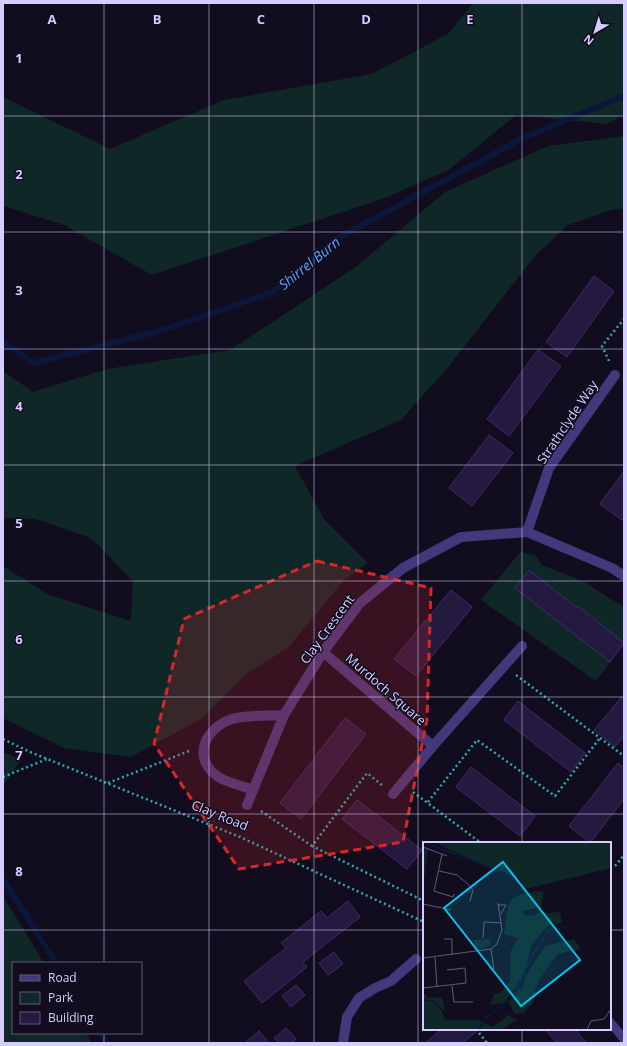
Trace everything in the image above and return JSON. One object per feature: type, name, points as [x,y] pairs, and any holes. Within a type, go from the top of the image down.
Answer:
[{"type":"street","name":"Strathclyde Way","points":[[527,532],[548,468],[615,375]]},
{"type":"street","name":"Clay Crescent","points":[[246,805],[251,789],[284,715],[323,652],[360,603],[403,568],[461,537],[527,532],[612,568],[624,576]]},
{"type":"street","points":[[393,794],[433,746],[522,646]]},
{"type":"street","name":"Murdoch Square","points":[[323,652],[433,746]]},
{"type":"street","points":[[251,789],[222,778],[213,771],[206,764],[204,745],[215,726],[233,719],[284,715]]},
{"type":"street","points":[[343,1043],[347,1017],[359,998],[375,988],[391,981],[416,959]]},
{"type":"lane","points":[[611,1023],[624,1039]]},
{"type":"path","points":[[615,375],[602,346],[624,319]]},
{"type":"path","points":[[504,666],[624,756]]},
{"type":"path","points":[[428,802],[477,740],[555,796],[600,738]]},
{"type":"path","name":"Clay Road","points":[[3,739],[108,784],[240,837],[423,922]]},
{"type":"path","points":[[108,784],[204,745]]},
{"type":"path","points":[[3,777],[48,759]]},
{"type":"path","points":[[312,846],[367,773],[393,794]]},
{"type":"path","points":[[402,784],[480,842]]},
{"type":"path","points":[[246,805],[259,809],[312,846],[423,901]]},
{"type":"path","points":[[611,867],[616,865],[624,855]]},
{"type":"path","points":[[477,1030],[487,1043]]},
{"type":"highlighted area","points":[[317,561],[431,588],[427,719],[403,842],[239,869],[154,744],[184,619]]},
{"type":"green space","points":[[473,3],[624,3],[624,114],[607,124],[516,115],[450,169],[385,198],[152,275],[64,225],[3,206],[3,97],[110,149],[224,100],[372,74],[448,34]]},
{"type":"green space","points":[[624,136],[624,208],[611,210],[568,225],[535,256],[449,366],[401,420],[295,466],[324,519],[368,563],[344,580],[289,647],[245,675],[200,720],[130,757],[64,748],[3,718],[3,566],[47,594],[131,621],[133,581],[91,538],[36,519],[3,518],[3,371],[33,392],[107,369],[230,350],[357,266],[445,192],[548,146]]},
{"type":"green space","points":[[520,552],[535,555],[542,565],[584,582],[624,607],[624,644],[596,681],[481,600]]},
{"type":"green space","points":[[3,752],[21,760],[3,786]]},
{"type":"green space","points":[[3,896],[43,962],[12,962],[12,1034],[87,1034],[92,1043],[3,1043]]},
{"type":"building","points":[[594,276],[614,291],[567,357],[546,342]]},
{"type":"building","points":[[538,350],[561,366],[509,436],[487,419]]},
{"type":"building","points":[[489,435],[513,453],[472,506],[449,488]]},
{"type":"building","points":[[624,471],[624,518],[622,520],[600,504]]},
{"type":"building","points":[[529,570],[577,608],[578,606],[624,643],[610,662],[515,588]]},
{"type":"building","points":[[451,590],[472,607],[416,676],[394,659]]},
{"type":"building","points":[[624,694],[624,736],[615,747],[594,730]]},
{"type":"building","points":[[518,701],[585,753],[571,772],[504,720]]},
{"type":"building","points":[[345,718],[366,734],[301,819],[280,803]]},
{"type":"building","points":[[618,763],[624,768],[624,799],[591,842],[569,826]]},
{"type":"building","points":[[471,767],[535,816],[520,836],[456,787]]},
{"type":"building","points":[[357,800],[422,850],[407,869],[342,819]]},
{"type":"building","points":[[348,901],[360,917],[303,962],[307,967],[262,1003],[244,981],[286,948],[281,943],[321,911],[327,918]]},
{"type":"building","points":[[334,952],[343,964],[328,975],[319,963]]},
{"type":"building","points":[[296,985],[305,995],[291,1007],[282,996]]},
{"type":"building","points":[[286,1028],[296,1039],[292,1043],[279,1043],[274,1038]]},
{"type":"building","points":[[441,1030],[477,1031],[462,1043],[425,1043]]},
{"type":"building","points":[[546,1030],[576,1030],[586,1043],[557,1043]]},
{"type":"building","points":[[259,1031],[269,1043],[245,1043]]},
{"type":"waterway","name":"Shirrel Burn","points":[[3,342],[34,363],[163,330],[273,292],[336,239],[523,138],[624,96]]},
{"type":"waterway","name":"Shirrel Burn","points":[[3,879],[55,962]]},
{"type":"waterway","name":"Shirrel Burn","points":[[101,1034],[107,1043]]}]
